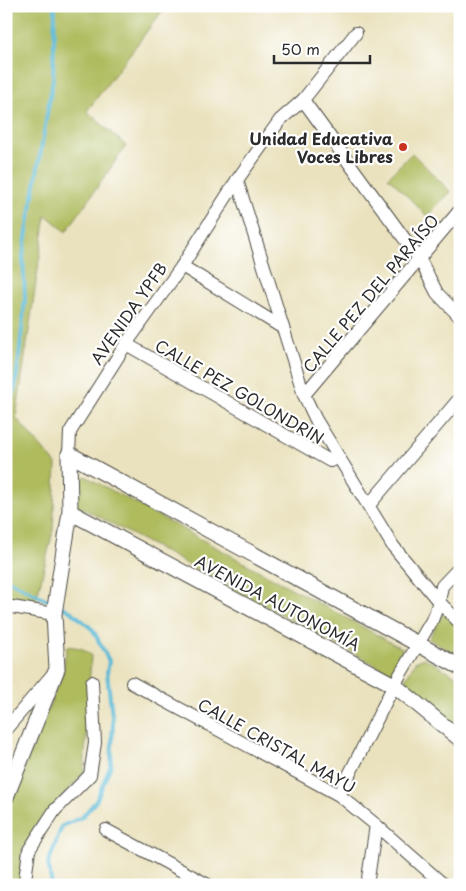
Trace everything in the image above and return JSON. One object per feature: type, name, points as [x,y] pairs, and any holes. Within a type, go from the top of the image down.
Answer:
[{"type":"street","name":"AVENIDA YPFB","points":[[57,669],[54,614],[70,512],[70,432],[126,344],[182,266],[237,180],[280,120],[302,100],[356,32]]},
{"type":"street","points":[[302,100],[420,260],[437,293],[460,317]]},
{"type":"street","points":[[237,180],[304,395],[316,420],[393,546],[439,602],[460,622]]},
{"type":"street","name":"CALLE PEZ DEL PARAÍSO","points":[[304,395],[420,260],[460,210]]},
{"type":"street","points":[[182,266],[283,328]]},
{"type":"street","name":"CALLE PEZ GOLONDRIN","points":[[126,344],[330,461],[339,458]]},
{"type":"street","points":[[368,505],[460,398]]},
{"type":"street","name":"AVENIDA AUTONOMÍA","points":[[69,454],[460,667]]},
{"type":"street","name":"AVENIDA AUTONOMÍA","points":[[70,512],[394,684],[460,739]]},
{"type":"street","points":[[339,795],[394,684],[416,644],[432,620],[439,602],[442,586],[460,568]]},
{"type":"street","points":[[6,606],[54,614]]},
{"type":"street","points":[[6,730],[57,669]]},
{"type":"street","points":[[6,797],[57,669]]},
{"type":"street","points":[[27,885],[25,880],[29,850],[55,810],[90,775],[95,743],[92,682]]},
{"type":"street","name":"CALLE CRISTAL MAYU","points":[[132,683],[339,795],[376,824],[444,885]]},
{"type":"street","points":[[367,885],[376,824]]},
{"type":"street","points":[[106,830],[208,885]]},
{"type":"green space","points":[[6,6],[166,6],[87,111],[126,146],[66,232],[46,215],[16,418],[56,464],[53,531],[36,601],[6,596]]},
{"type":"green space","points":[[412,153],[451,192],[427,216],[388,177]]},
{"type":"green space","points":[[85,476],[403,649],[391,673],[73,503],[74,485]]},
{"type":"green space","points":[[443,613],[460,629],[460,657],[429,639]]},
{"type":"green space","points":[[67,646],[81,648],[91,655],[84,773],[38,822],[23,849],[21,885],[6,885],[6,814],[62,675]]},
{"type":"green space","points":[[424,658],[460,678],[460,730],[405,680],[415,662]]},
{"type":"waterway","points":[[6,414],[15,387],[19,357],[25,299],[23,255],[53,79],[55,6]]},
{"type":"waterway","points":[[6,579],[51,602]]},
{"type":"waterway","points":[[52,885],[48,864],[62,826],[82,817],[96,801],[111,765],[113,724],[107,673],[109,661],[93,630],[72,612],[60,606]]},
{"type":"place","name":"Unidad Educativa Voces Libres","points":[[403,147]]}]
